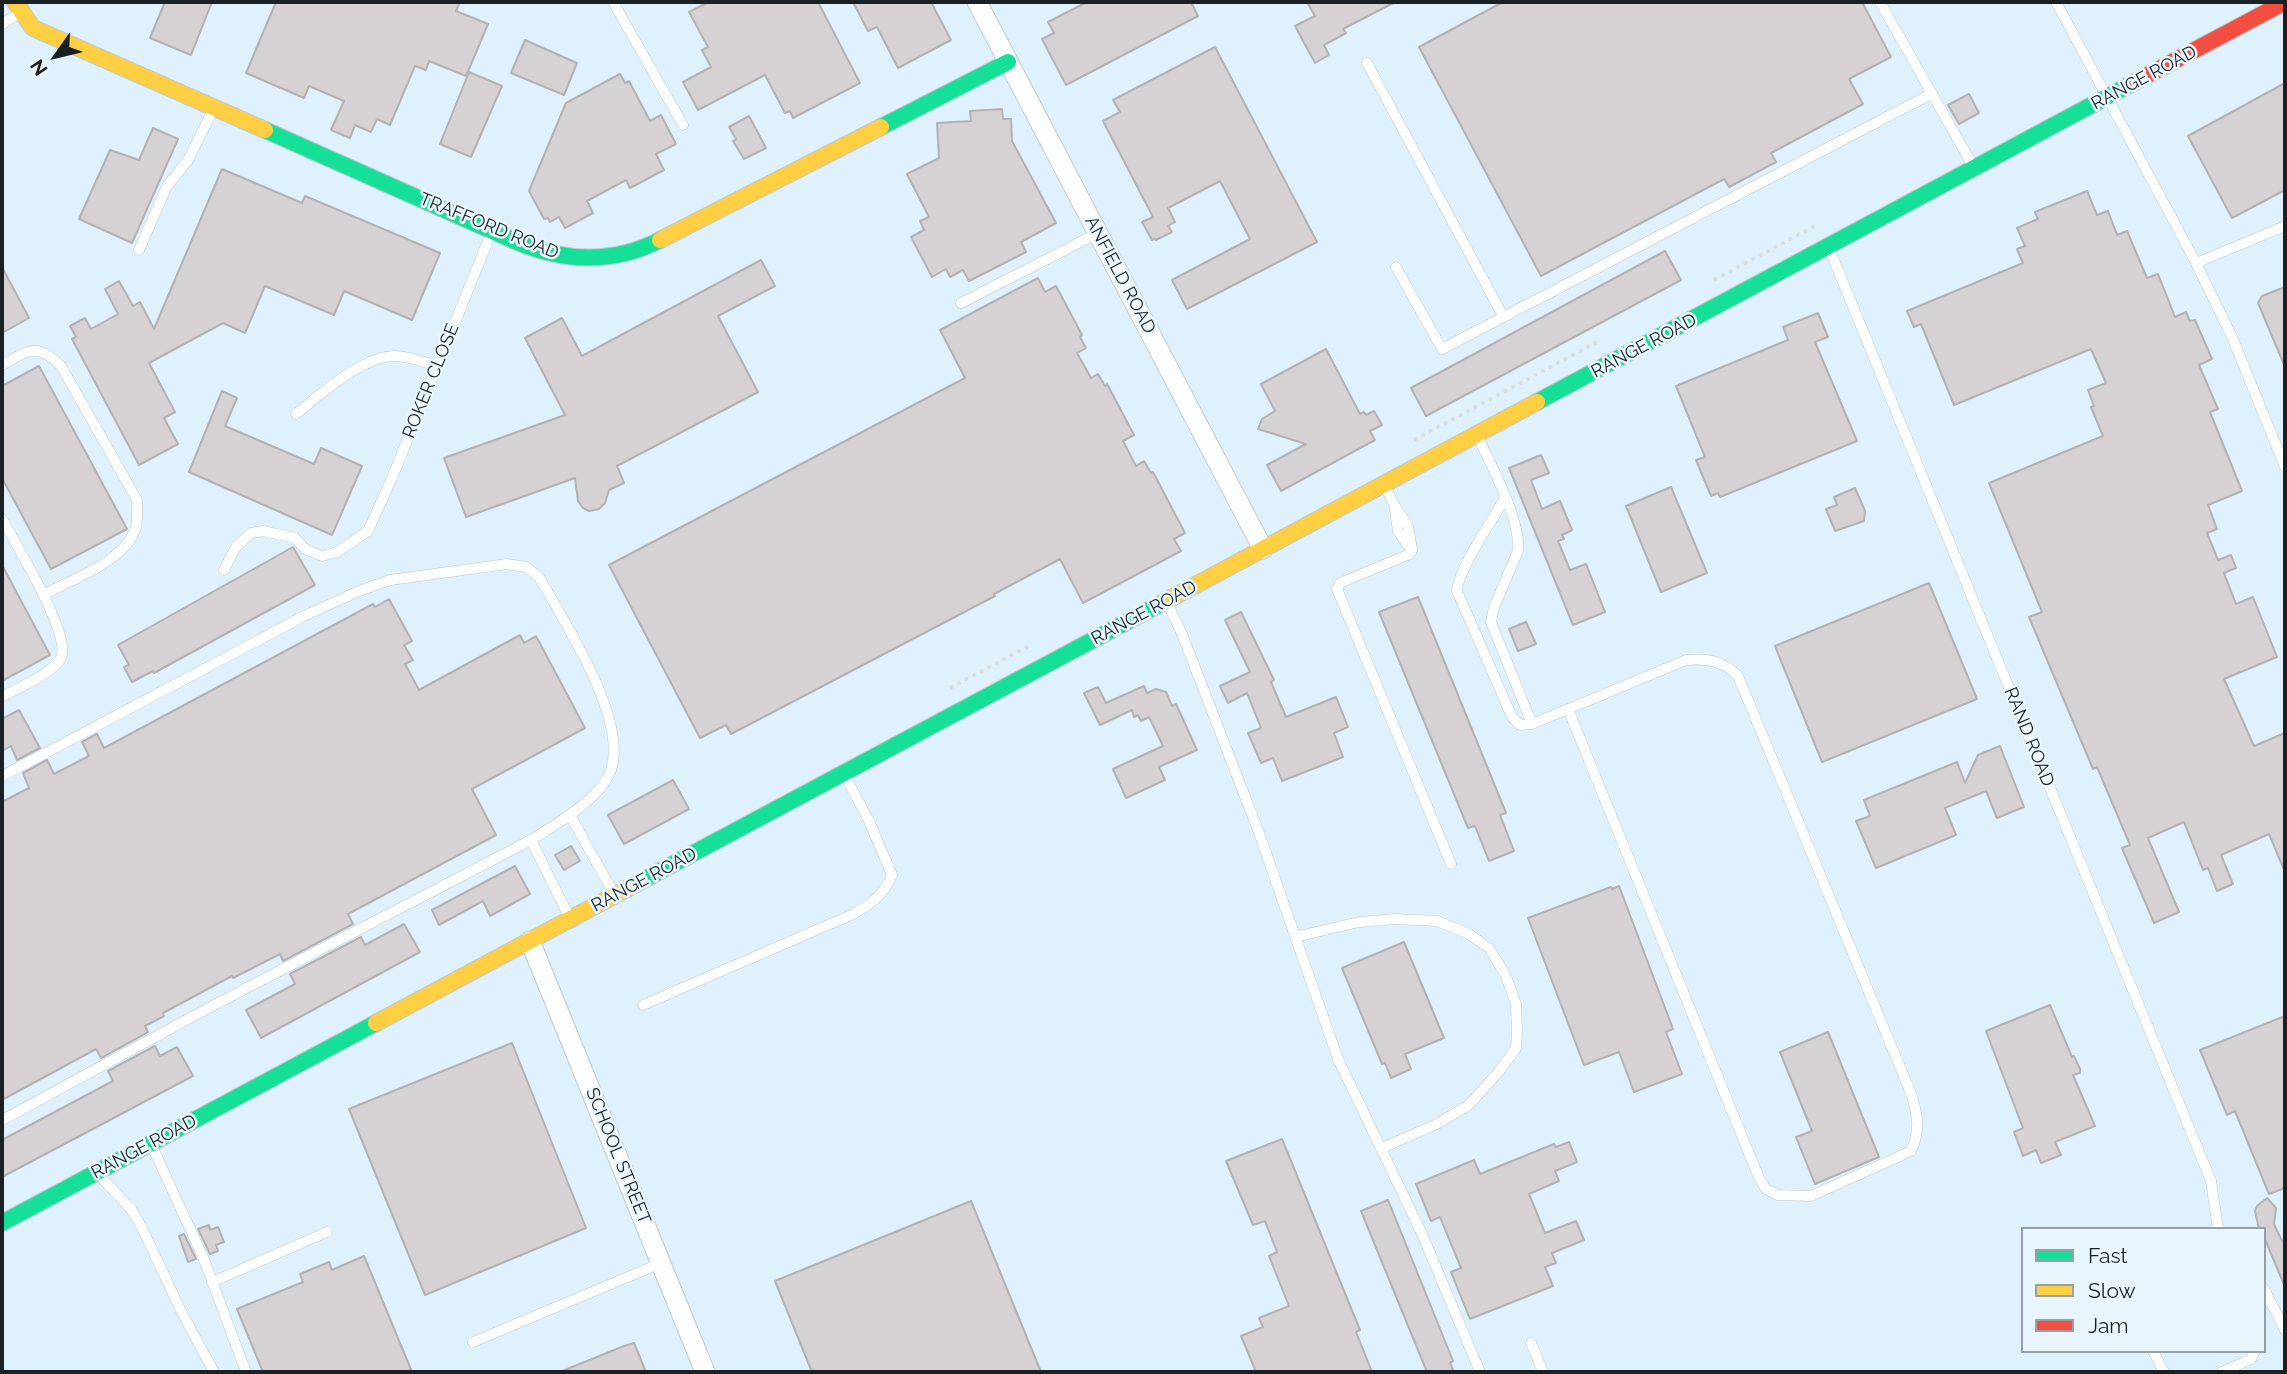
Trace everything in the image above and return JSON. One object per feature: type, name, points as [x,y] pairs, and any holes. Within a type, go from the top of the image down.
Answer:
[{"type":"street","name":"ANFIELD ROAD","points":[[977,2],[1263,549]]},
{"type":"street","name":"RANGE ROAD","points":[[2,1223],[2285,2]]},
{"type":"street","name":"TRAFFORD ROAD","points":[[18,7],[33,28],[493,231],[557,256],[606,258],[645,248],[1008,62]]},
{"type":"street","name":"SCHOOL STREET","points":[[530,941],[705,1372]]},
{"type":"lane","points":[[613,2],[683,125]]},
{"type":"lane","points":[[1880,2],[1975,169]]},
{"type":"lane","points":[[2056,2],[2196,263],[2232,337],[2285,467]]},
{"type":"lane","points":[[2,23],[18,7]]},
{"type":"lane","points":[[1367,63],[1503,316]]},
{"type":"lane","points":[[1396,267],[1441,349],[1931,94]]},
{"type":"lane","points":[[139,250],[167,186],[188,160],[215,108]]},
{"type":"lane","points":[[2196,263],[2285,226]]},
{"type":"lane","name":"ROKER CLOSE","points":[[224,570],[236,547],[251,533],[262,531],[295,538],[305,549],[321,556],[337,552],[368,531],[493,231]]},
{"type":"lane","points":[[961,303],[1097,233]]},
{"type":"lane","name":"RAND ROAD","points":[[1829,247],[2211,1181],[2218,1227]]},
{"type":"lane","points":[[2,365],[32,350],[41,349],[61,366],[137,500],[138,520],[132,537],[122,550],[43,595]]},
{"type":"lane","points":[[296,414],[359,368],[379,359],[393,356],[410,358],[438,366]]},
{"type":"lane","points":[[1477,435],[1518,535],[1518,551],[1494,607],[1491,622],[1532,723]]},
{"type":"lane","points":[[1384,485],[1395,506],[1398,531],[1412,550],[1410,554],[1340,583],[1337,589],[1451,864]]},
{"type":"lane","points":[[1505,498],[1463,571],[1457,591],[1512,717],[1520,725],[1532,723],[1686,660],[1702,658],[1729,666],[1738,676],[1912,1096],[1918,1114],[1918,1130],[1910,1151],[1811,1196],[1778,1195],[1766,1189],[1759,1178],[1569,709]]},
{"type":"lane","points":[[2,519],[43,595],[62,641],[61,659],[43,674],[2,696]]},
{"type":"lane","points":[[2,776],[304,616],[359,591],[390,579],[507,564],[526,568],[539,576],[596,680],[610,721],[612,747],[611,769],[601,786],[570,815],[531,840],[2,1119]]},
{"type":"lane","points":[[1167,601],[1254,819],[1338,1059],[1422,1234],[1480,1372]]},
{"type":"lane","points":[[643,1005],[851,915],[866,907],[887,887],[892,875],[869,821],[844,773]]},
{"type":"lane","points":[[570,815],[615,895]]},
{"type":"lane","points":[[531,840],[570,919]]},
{"type":"lane","points":[[1295,937],[1359,922],[1395,919],[1437,921],[1469,933],[1489,948],[1506,975],[1516,1004],[1517,1032],[1516,1048],[1501,1069],[1469,1105],[1437,1124],[1382,1148]]},
{"type":"lane","points":[[151,1144],[189,1226],[246,1372]]},
{"type":"lane","points":[[97,1172],[131,1209],[144,1230],[212,1372]]},
{"type":"lane","points":[[212,1282],[327,1232]]},
{"type":"lane","points":[[473,1342],[661,1263]]},
{"type":"lane","points":[[2266,1293],[2285,1330]]},
{"type":"lane","points":[[1531,1343],[1544,1372]]},
{"type":"lane","points":[[2154,1353],[2164,1372]]},
{"type":"lane","points":[[2222,1372],[2251,1359],[2254,1353]]},
{"type":"shaded area","points":[[2,2],[2285,2],[2285,1372],[2,1372]]},
{"type":"building","points":[[165,2],[212,2],[191,55],[150,38]]},
{"type":"building","points":[[276,2],[460,2],[456,11],[488,24],[466,76],[429,61],[426,70],[415,66],[390,125],[377,119],[371,132],[355,125],[350,138],[331,130],[344,101],[309,86],[304,98],[246,73]]},
{"type":"building","points":[[709,2],[818,2],[860,83],[793,118],[790,111],[785,113],[765,75],[698,110],[683,82],[711,67],[702,50],[708,47],[689,12]]},
{"type":"building","points":[[853,2],[931,2],[951,40],[898,68],[877,27],[868,31]]},
{"type":"building","points":[[1087,2],[1191,2],[1198,16],[1066,85],[1042,39],[1054,33],[1048,22]]},
{"type":"building","points":[[1307,2],[1395,2],[1343,29],[1346,33],[1324,45],[1329,55],[1315,63],[1295,26],[1315,16]]},
{"type":"building","points":[[1503,2],[1862,2],[1891,57],[1849,79],[1863,104],[1771,153],[1776,162],[1729,187],[1724,179],[1541,276],[1419,47]]},
{"type":"building","points":[[525,40],[577,63],[564,95],[511,73]]},
{"type":"building","points":[[1215,47],[1317,242],[1187,309],[1172,280],[1250,239],[1220,181],[1168,208],[1175,222],[1168,226],[1172,232],[1152,240],[1142,222],[1153,217],[1103,121],[1120,112],[1113,100]]},
{"type":"building","points":[[469,72],[502,86],[471,157],[440,144]]},
{"type":"building","points":[[620,74],[625,83],[629,81],[650,121],[661,115],[676,144],[656,154],[664,170],[630,188],[626,180],[587,201],[593,213],[565,228],[559,217],[550,222],[548,218],[544,219],[529,191],[566,103]]},
{"type":"building","points":[[2285,83],[2285,190],[2232,218],[2188,136]]},
{"type":"building","points":[[1969,94],[1979,113],[1959,124],[1948,105]]},
{"type":"building","points":[[1002,109],[1003,119],[1011,119],[1012,141],[1056,223],[1021,242],[1026,252],[969,281],[963,270],[950,277],[946,269],[932,277],[911,237],[924,230],[920,221],[929,217],[907,174],[939,158],[937,123],[971,121],[970,111]]},
{"type":"building","points":[[749,116],[766,148],[744,159],[733,141],[736,139],[729,127]]},
{"type":"building","points":[[153,128],[178,139],[132,243],[79,219],[110,150],[139,160]]},
{"type":"building","points":[[222,169],[302,203],[305,196],[440,253],[412,320],[344,291],[334,315],[265,286],[245,333],[223,323],[149,363],[175,412],[164,418],[178,444],[139,465],[72,339],[76,337],[70,326],[85,318],[91,329],[118,314],[105,289],[119,281],[133,306],[140,302],[154,329]]},
{"type":"building","points":[[2087,191],[2097,215],[2108,211],[2117,235],[2127,231],[2147,278],[2158,274],[2175,317],[2186,312],[2190,321],[2195,320],[2212,359],[2199,365],[2218,409],[2210,412],[2242,491],[2208,505],[2217,529],[2207,533],[2218,560],[2231,555],[2236,568],[2224,573],[2236,604],[2253,597],[2277,657],[2224,679],[2254,746],[2285,733],[2285,872],[2269,834],[2221,855],[2233,884],[2217,891],[2208,868],[2203,870],[2184,822],[2148,838],[2179,912],[2154,923],[2122,848],[2130,845],[2097,767],[2093,769],[2029,617],[2042,612],[1989,483],[2103,436],[2091,407],[2094,406],[2088,390],[2106,383],[2091,349],[1954,405],[1921,324],[1914,327],[1907,311],[2023,263],[2017,249],[2025,246],[2017,228],[2038,219],[2035,212]]},
{"type":"building","points":[[1665,251],[1681,280],[1426,416],[1411,388]]},
{"type":"building","points":[[761,260],[775,286],[718,316],[758,392],[617,466],[624,483],[609,490],[605,503],[599,509],[589,511],[583,508],[578,501],[575,478],[466,517],[444,458],[565,415],[525,338],[562,318],[582,356]]},
{"type":"building","points":[[2,267],[29,318],[2,333]]},
{"type":"building","points":[[1038,278],[1045,292],[1056,286],[1082,335],[1080,337],[1086,348],[1077,353],[1091,378],[1098,374],[1105,386],[1107,384],[1134,435],[1123,441],[1136,466],[1144,461],[1151,473],[1153,472],[1185,533],[1174,539],[1181,551],[1083,603],[1060,559],[994,594],[995,596],[731,734],[726,725],[700,738],[609,565],[965,378],[940,330]]},
{"type":"building","points":[[2285,287],[2285,367],[2258,303],[2262,296]]},
{"type":"building","points":[[1818,313],[1828,337],[1815,342],[1857,441],[1720,497],[1718,493],[1711,496],[1696,460],[1705,457],[1676,386],[1788,340],[1783,327]]},
{"type":"building","points":[[1326,349],[1360,414],[1364,412],[1366,415],[1374,411],[1382,425],[1370,431],[1375,440],[1281,491],[1267,465],[1306,444],[1258,429],[1262,419],[1275,411],[1261,384]]},
{"type":"building","points":[[39,366],[127,529],[51,569],[2,478],[2,386]]},
{"type":"building","points":[[222,391],[237,398],[225,426],[314,464],[321,448],[362,466],[332,535],[189,472]]},
{"type":"building","points":[[1541,455],[1549,473],[1531,480],[1542,509],[1560,501],[1572,530],[1562,535],[1564,539],[1558,541],[1570,570],[1586,564],[1605,612],[1573,625],[1509,468]]},
{"type":"building","points":[[1671,487],[1707,573],[1661,592],[1626,506]]},
{"type":"building","points":[[1855,488],[1865,511],[1864,521],[1835,531],[1826,509],[1837,505],[1834,497]]},
{"type":"building","points":[[293,547],[315,585],[154,673],[153,671],[132,682],[124,667],[129,665],[118,645]]},
{"type":"building","points":[[2,565],[50,655],[2,681]]},
{"type":"building","points":[[1929,583],[1977,699],[1822,762],[1775,646]]},
{"type":"building","points":[[1418,597],[1506,813],[1500,815],[1514,851],[1489,861],[1475,826],[1468,828],[1379,612]]},
{"type":"building","points":[[389,599],[412,641],[404,645],[413,660],[405,664],[419,690],[520,635],[524,643],[536,636],[585,728],[472,789],[496,835],[348,914],[353,924],[283,961],[280,954],[233,978],[232,976],[163,1013],[164,1016],[145,1026],[148,1032],[101,1058],[96,1049],[2,1100],[2,802],[29,788],[23,773],[47,760],[54,774],[89,756],[82,742],[97,734],[104,748],[373,604],[375,607]]},
{"type":"building","points":[[1241,612],[1274,680],[1271,682],[1286,717],[1336,697],[1348,727],[1334,733],[1343,757],[1282,781],[1273,758],[1261,763],[1248,733],[1261,728],[1247,693],[1228,703],[1220,686],[1250,672],[1225,620]]},
{"type":"building","points":[[1526,622],[1536,644],[1518,651],[1509,629]]},
{"type":"building","points":[[1144,686],[1147,693],[1156,689],[1166,692],[1172,706],[1176,704],[1197,750],[1159,767],[1165,780],[1126,798],[1113,769],[1163,746],[1149,717],[1141,721],[1138,715],[1134,717],[1132,710],[1100,725],[1084,693],[1098,687],[1106,703]]},
{"type":"building","points":[[19,710],[40,748],[17,760],[11,746],[2,751],[2,719]]},
{"type":"building","points":[[2000,746],[2024,807],[1997,818],[1986,791],[1945,808],[1956,835],[1876,868],[1856,821],[1870,816],[1864,800],[1957,762],[1965,783],[1978,755]]},
{"type":"building","points":[[673,780],[689,809],[624,844],[608,815]]},
{"type":"building","points":[[571,846],[580,861],[564,870],[555,855]]},
{"type":"building","points":[[515,866],[530,894],[490,916],[483,901],[439,925],[432,910]]},
{"type":"building","points":[[1619,886],[1673,1029],[1666,1032],[1682,1074],[1634,1092],[1619,1052],[1584,1065],[1528,918]]},
{"type":"building","points":[[404,924],[420,952],[261,1038],[246,1010],[295,984],[290,974],[361,937],[365,945]]},
{"type":"building","points":[[1404,942],[1444,1038],[1405,1054],[1411,1069],[1391,1078],[1385,1063],[1382,1064],[1342,968]]},
{"type":"building","points":[[2050,1005],[2072,1057],[2074,1056],[2080,1069],[2080,1073],[2073,1075],[2095,1126],[2055,1142],[2061,1155],[2041,1163],[2036,1150],[2023,1156],[2014,1132],[2023,1128],[1986,1031]]},
{"type":"building","points":[[2285,1016],[2285,1188],[2269,1194],[2235,1111],[2227,1115],[2200,1050]]},
{"type":"building","points":[[1828,1032],[1879,1157],[1815,1184],[1796,1137],[1812,1131],[1780,1052]]},
{"type":"building","points":[[512,1043],[586,1228],[425,1295],[349,1109]]},
{"type":"building","points":[[155,1046],[160,1056],[177,1047],[193,1076],[2,1177],[2,1140],[113,1081],[108,1071]]},
{"type":"building","points":[[1282,1139],[1360,1330],[1356,1332],[1372,1372],[1256,1372],[1241,1336],[1263,1327],[1259,1318],[1289,1306],[1269,1256],[1277,1252],[1265,1221],[1253,1225],[1226,1161]]},
{"type":"building","points":[[1569,1142],[1577,1162],[1555,1171],[1559,1181],[1529,1194],[1545,1233],[1576,1221],[1584,1240],[1552,1253],[1556,1263],[1545,1267],[1553,1286],[1470,1319],[1451,1272],[1461,1268],[1440,1217],[1431,1221],[1416,1184],[1474,1160],[1480,1174],[1554,1144],[1556,1147]]},
{"type":"building","points":[[2267,1198],[2276,1208],[2274,1224],[2285,1242],[2285,1287],[2266,1242],[2266,1227],[2259,1227],[2255,1211]]},
{"type":"building","points":[[1388,1200],[1453,1361],[1450,1363],[1454,1372],[1427,1372],[1361,1211]]},
{"type":"building","points":[[971,1201],[1041,1372],[812,1372],[775,1281]]},
{"type":"building","points":[[209,1225],[210,1230],[218,1227],[224,1242],[216,1245],[218,1251],[210,1254],[198,1229]]},
{"type":"building","points":[[184,1234],[196,1259],[188,1262],[179,1236]]},
{"type":"building","points":[[364,1256],[412,1372],[263,1372],[237,1309],[303,1282],[300,1274],[329,1262],[332,1270]]},
{"type":"building","points":[[634,1343],[646,1372],[560,1372],[624,1346]]},
{"type":"traffic: fast","points":[[881,127],[1008,62]]},
{"type":"traffic: fast","points":[[1537,402],[2131,84]]},
{"type":"traffic: fast","points":[[265,130],[535,249],[589,258],[625,253],[660,240]]},
{"type":"traffic: fast","points":[[634,885],[1164,602]]},
{"type":"traffic: fast","points":[[2,1223],[376,1023]]},
{"type":"traffic: slow","points":[[15,2],[33,28],[265,130]]},
{"type":"traffic: slow","points":[[660,240],[881,127]]},
{"type":"traffic: slow","points":[[1164,602],[1537,402]]},
{"type":"traffic: slow","points":[[376,1023],[634,885]]},
{"type":"traffic: jam","points":[[2131,84],[2285,2]]}]
